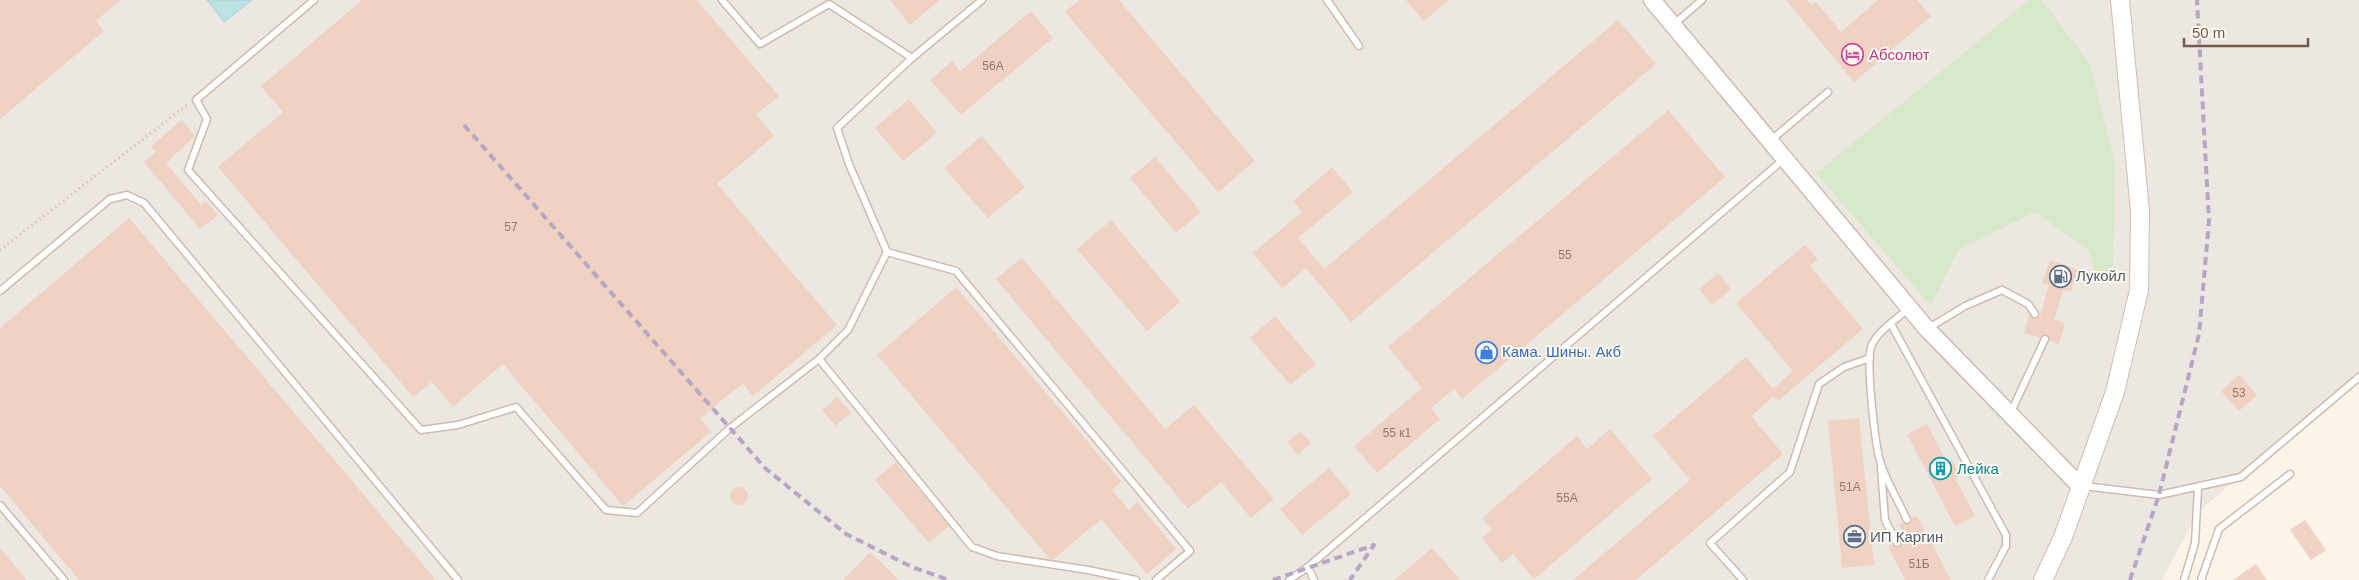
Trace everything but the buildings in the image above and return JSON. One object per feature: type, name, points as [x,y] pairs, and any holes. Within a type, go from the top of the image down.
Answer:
[{"type":"main road","points":[[2043,580],[2063,537],[2115,392],[2139,290],[2140,212],[2120,0]]},
{"type":"street","points":[[1652,0],[1927,329],[2080,486]]},
{"type":"lane","points":[[314,0],[196,100],[208,119],[188,170],[421,430],[458,425],[516,407],[606,510],[636,514],[730,428],[819,359],[848,330],[887,252],[849,164],[836,128],[912,58],[982,0]]},
{"type":"lane","points":[[722,0],[760,44],[829,4],[912,58]]},
{"type":"lane","points":[[1327,0],[1360,46]]},
{"type":"lane","points":[[1672,25],[1702,0]]},
{"type":"lane","points":[[1769,142],[1828,92]]},
{"type":"lane","points":[[1290,580],[1308,567],[1784,159]]},
{"type":"lane","points":[[0,291],[110,199],[127,195],[144,203],[458,580]]},
{"type":"lane","points":[[887,252],[956,271],[1190,551],[1156,580]]},
{"type":"lane","points":[[1927,329],[1965,306],[2002,290],[2028,304],[2035,314]]},
{"type":"lane","points":[[1897,543],[1885,520],[1871,386],[1870,358],[1872,346],[1891,324],[1909,308]]},
{"type":"lane","points":[[1891,324],[2006,535],[2006,546],[1988,580]]},
{"type":"lane","points":[[2010,415],[2045,339]]},
{"type":"lane","points":[[1743,580],[1710,543],[1790,472],[1819,384],[1844,367],[1870,358]]},
{"type":"lane","points":[[819,359],[972,547],[997,556],[1088,570],[1136,580]]},
{"type":"lane","points":[[2080,486],[2159,495],[2198,488],[2240,477],[2359,376]]},
{"type":"lane","points":[[1880,462],[1907,520]]},
{"type":"lane","points":[[2201,580],[2219,529],[2290,474]]},
{"type":"lane","points":[[2184,580],[2196,543],[2198,488]]},
{"type":"lane","points":[[0,505],[64,580]]},
{"type":"lane","points":[[1308,567],[1314,580]]},
{"type":"path","points":[[0,250],[176,111],[196,100]]},
{"type":"shaded area","points":[[0,0],[2359,0],[2359,375],[2198,512],[2162,580],[0,580]]},
{"type":"green space","points":[[2029,0],[2042,0],[2090,64],[2115,166],[2113,277],[2100,284],[2088,250],[2035,212],[1959,249],[1931,306],[1816,173]]},
{"type":"water","points":[[207,0],[252,0],[224,22]]},
{"type":"railway","points":[[2130,580],[2159,495],[2199,334],[2209,221],[2197,0]]},
{"type":"railway","points":[[464,125],[765,468],[846,534],[912,567],[949,580]]},
{"type":"railway","points":[[1273,580],[1374,545],[1350,580]]},
{"type":"place","name":"Абсолют","points":[[1853,55]]},
{"type":"place","name":"Лукойл","points":[[2060,276]]},
{"type":"place","name":"Кама. Шины. Акб","points":[[1486,352]]},
{"type":"place","name":"Лейка","points":[[1941,469]]},
{"type":"place","name":"ИП Каргин","points":[[1854,537]]}]
